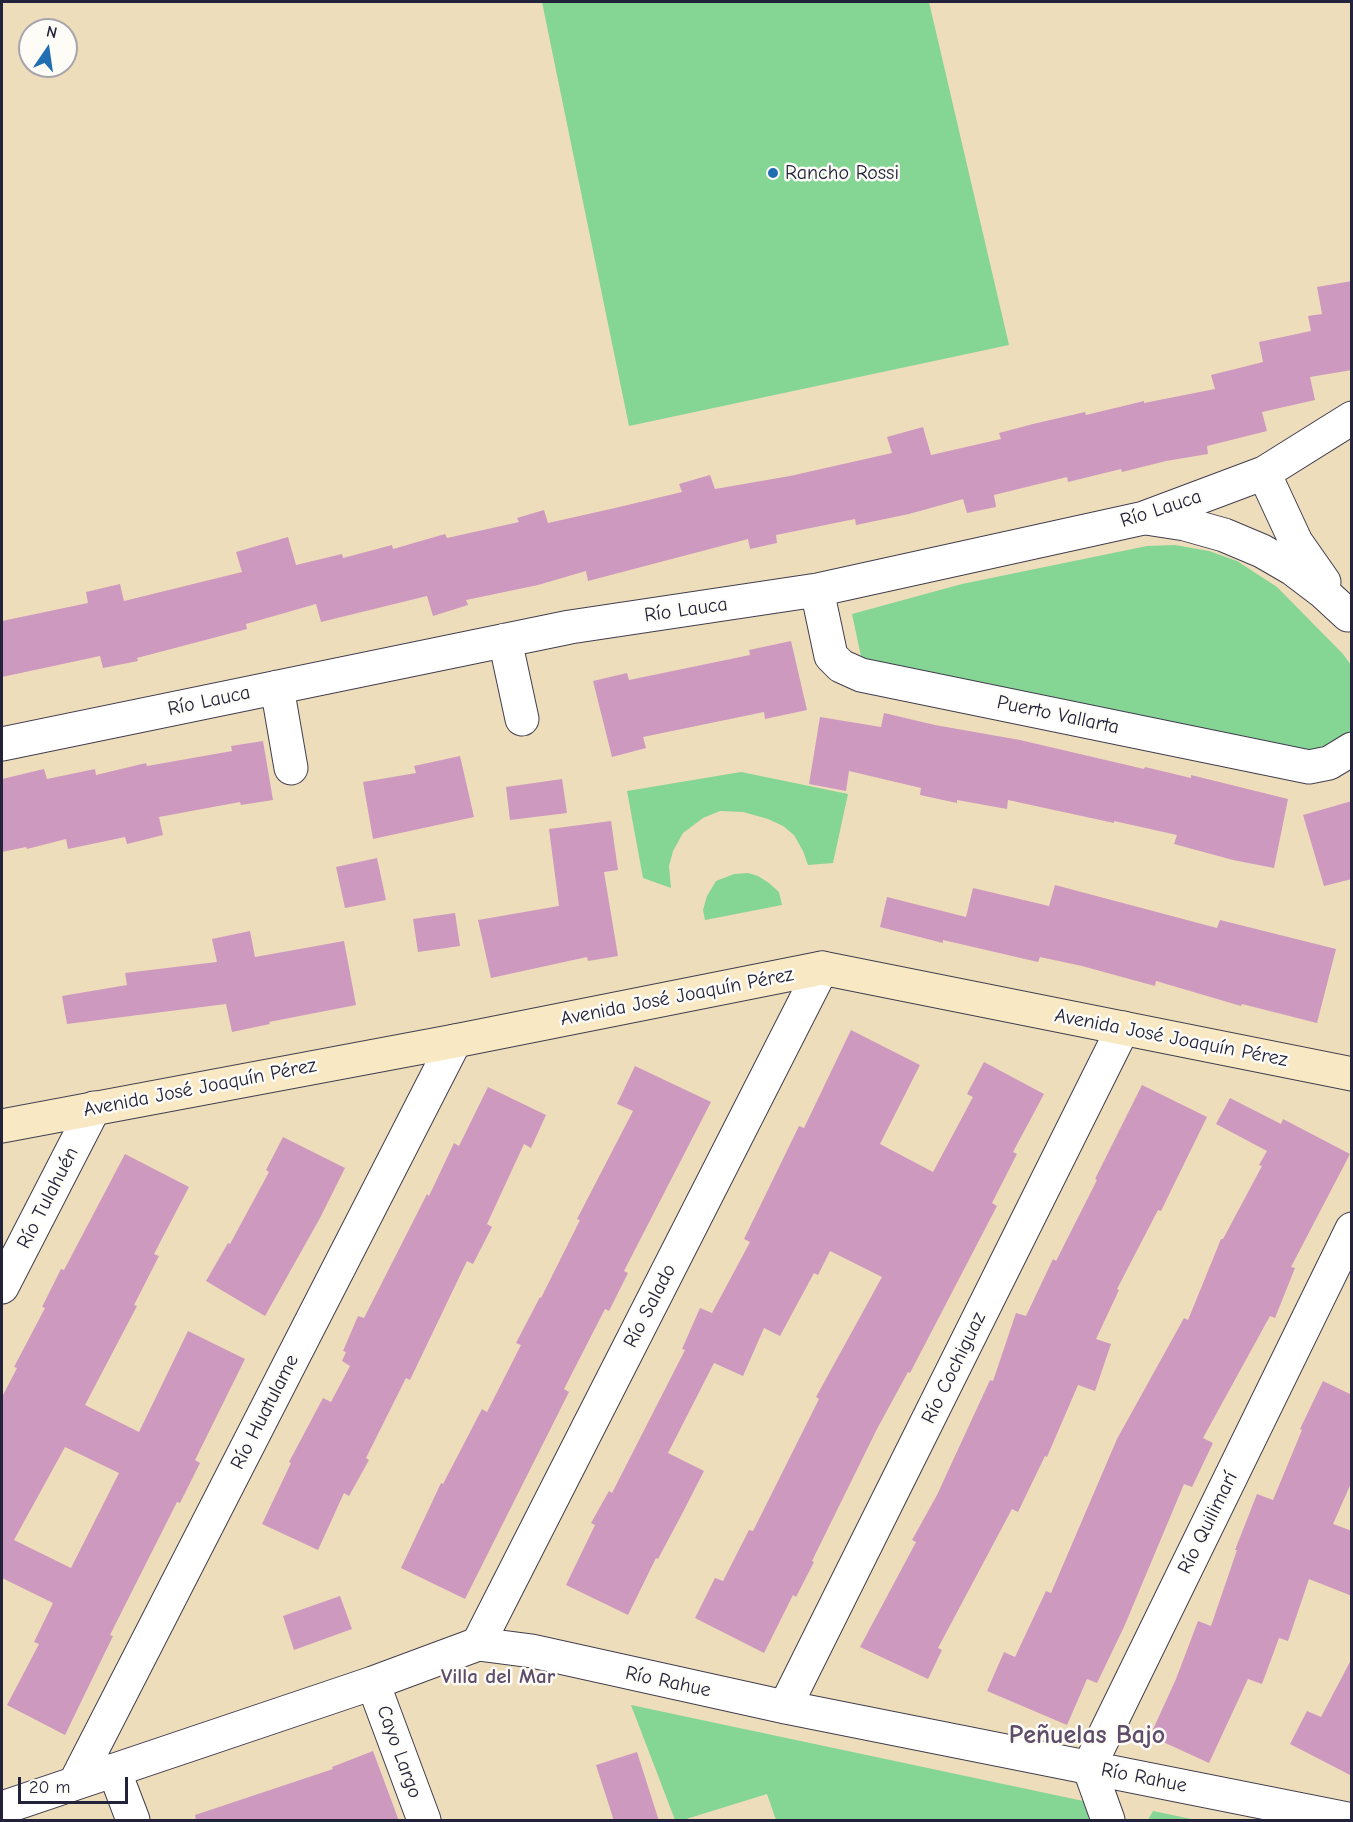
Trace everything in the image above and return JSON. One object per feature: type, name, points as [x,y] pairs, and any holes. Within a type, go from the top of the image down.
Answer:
[{"type":"main road","name":"Avenida José Joaquín Pérez","points":[[2,1126],[454,1041],[822,968],[1352,1074]]},
{"type":"street","name":"Río Lauca","points":[[2,744],[570,627],[817,590],[1144,518],[1264,473],[1352,418]]},
{"type":"street","points":[[1264,473],[1296,542],[1350,618]]},
{"type":"street","points":[[1144,518],[1185,524],[1224,535],[1262,551],[1322,591],[1350,618]]},
{"type":"street","name":"Puerto Vallarta","points":[[817,590],[831,656],[842,666],[861,675],[1309,767],[1329,763],[1352,749]]},
{"type":"street","points":[[505,640],[522,719]]},
{"type":"street","points":[[278,687],[291,768]]},
{"type":"street","name":"Río Salado","points":[[478,1644],[822,968]]},
{"type":"street","name":"Río Cochiguaz","points":[[785,1707],[1123,1028]]},
{"type":"street","name":"Río Huatulame","points":[[75,1784],[454,1041]]},
{"type":"street","name":"Río Tulahuén","points":[[2,1287],[94,1108]]},
{"type":"street","name":"Río Quilimarí","points":[[1089,1767],[1352,1228]]},
{"type":"street","name":"Río Rahue","points":[[2,1808],[373,1683],[478,1644],[532,1652],[785,1707],[1352,1820]]},
{"type":"street","name":"Cayo Largo","points":[[373,1683],[424,1821]]},
{"type":"street","points":[[1089,1767],[1108,1821]]},
{"type":"street","points":[[114,1770],[133,1821]]},
{"type":"green space","name":"Rancho Rossi","points":[[542,2],[929,2],[1009,345],[629,426]]},
{"type":"green space","points":[[1175,545],[1209,551],[1237,561],[1277,587],[1343,654],[1351,665],[1351,737],[1323,758],[862,661],[852,614],[962,584],[1147,546]]},
{"type":"green space","points":[[741,772],[848,794],[833,863],[808,865],[794,835],[783,826],[768,819],[743,812],[720,811],[703,818],[683,833],[673,851],[669,866],[671,888],[643,878],[627,791]]},
{"type":"green space","points":[[748,873],[758,876],[779,892],[782,905],[705,920],[703,910],[707,896],[716,881],[734,874]]},
{"type":"green space","points":[[631,1705],[1088,1802],[1094,1820],[776,1820],[767,1794],[683,1820],[675,1820]]},
{"type":"green space","points":[[1153,1811],[1196,1820],[1148,1820]]},
{"type":"building","points":[[1352,281],[1352,370],[1310,377],[1315,400],[1262,412],[1267,431],[1207,446],[1208,454],[1122,472],[1121,469],[1068,482],[1067,477],[994,495],[996,507],[967,513],[963,499],[909,514],[856,525],[855,519],[776,535],[777,543],[750,549],[748,539],[588,581],[586,571],[538,585],[466,600],[468,605],[433,616],[427,596],[321,622],[316,604],[246,624],[247,629],[137,658],[138,661],[103,668],[100,656],[2,677],[2,621],[88,603],[86,592],[120,584],[124,601],[242,572],[236,552],[288,537],[296,565],[342,554],[343,558],[392,545],[393,549],[445,534],[447,538],[519,522],[517,518],[544,510],[548,523],[615,508],[682,492],[679,484],[710,475],[715,489],[790,476],[892,453],[887,437],[923,427],[931,455],[1001,439],[999,433],[1033,424],[1085,412],[1086,415],[1144,401],[1144,403],[1215,389],[1211,375],[1263,362],[1259,342],[1311,331],[1308,316],[1322,314],[1317,287]]},
{"type":"building","points":[[791,641],[807,710],[765,719],[764,712],[643,737],[646,748],[612,757],[593,681],[627,673],[629,680],[750,655],[749,650]]},
{"type":"building","points":[[884,713],[935,725],[1020,740],[1144,769],[1145,767],[1191,778],[1191,775],[1288,799],[1274,868],[1174,844],[1177,835],[1008,800],[1007,809],[957,800],[957,803],[920,795],[921,788],[849,771],[846,791],[809,784],[820,717],[881,727]]},
{"type":"building","points":[[263,741],[273,800],[241,805],[240,802],[159,817],[163,835],[127,844],[125,837],[68,849],[66,839],[27,849],[26,847],[2,852],[2,779],[44,769],[47,779],[95,769],[96,775],[146,763],[147,766],[232,751],[231,746]]},
{"type":"building","points":[[460,756],[474,817],[373,839],[363,782],[416,773],[414,766]]},
{"type":"building","points":[[562,779],[567,813],[510,820],[506,787]]},
{"type":"building","points":[[1352,801],[1352,879],[1324,886],[1303,815]]},
{"type":"building","points":[[611,821],[618,870],[604,872],[618,956],[588,961],[587,957],[491,978],[478,920],[559,906],[549,829]]},
{"type":"building","points":[[377,858],[386,900],[345,908],[336,867]]},
{"type":"building","points":[[1055,885],[1217,928],[1220,920],[1336,949],[1317,1023],[1242,1004],[1241,1006],[1156,981],[1155,986],[1082,966],[1040,957],[1038,962],[943,940],[943,943],[880,927],[887,897],[966,917],[973,888],[1049,906]]},
{"type":"building","points":[[455,913],[460,946],[418,952],[413,919]]},
{"type":"building","points":[[250,931],[255,957],[344,941],[356,1005],[269,1022],[270,1024],[232,1032],[226,1004],[67,1024],[62,996],[127,985],[125,973],[217,962],[212,939]]},
{"type":"building","points":[[851,1030],[920,1065],[880,1144],[933,1172],[973,1097],[967,1094],[984,1062],[1044,1094],[1013,1152],[1017,1154],[992,1203],[997,1206],[910,1373],[908,1372],[877,1429],[812,1561],[814,1562],[796,1597],[793,1595],[764,1653],[695,1618],[715,1578],[723,1581],[749,1530],[753,1531],[819,1399],[816,1397],[882,1277],[830,1251],[818,1275],[814,1273],[780,1336],[764,1328],[743,1376],[714,1363],[668,1453],[704,1471],[658,1559],[656,1558],[628,1615],[566,1585],[595,1525],[591,1523],[609,1491],[612,1493],[685,1350],[682,1349],[700,1308],[712,1313],[750,1242],[744,1239],[799,1126],[804,1128]]},
{"type":"building","points":[[635,1066],[711,1102],[624,1271],[628,1273],[609,1311],[605,1309],[564,1389],[569,1392],[465,1599],[401,1568],[441,1483],[443,1484],[482,1409],[487,1412],[521,1345],[516,1343],[541,1298],[580,1220],[577,1219],[633,1111],[617,1104]]},
{"type":"building","points":[[1142,1085],[1207,1117],[1161,1211],[1158,1210],[1117,1289],[1119,1290],[1096,1339],[1111,1344],[1095,1391],[1078,1385],[1047,1457],[1045,1456],[1018,1512],[1012,1509],[938,1648],[942,1650],[928,1679],[860,1647],[916,1542],[912,1540],[937,1495],[990,1380],[993,1381],[1016,1313],[1026,1316],[1053,1259],[1056,1261],[1097,1180],[1095,1179]]},
{"type":"building","points":[[488,1087],[546,1115],[531,1148],[524,1144],[487,1224],[492,1227],[473,1264],[467,1261],[410,1380],[406,1378],[366,1458],[369,1460],[349,1496],[344,1493],[318,1550],[262,1524],[291,1463],[289,1462],[323,1398],[331,1402],[350,1366],[342,1361],[346,1352],[343,1351],[358,1316],[364,1318],[427,1194],[429,1196],[454,1143],[459,1146]]},
{"type":"building","points":[[1230,1098],[1281,1124],[1283,1119],[1350,1154],[1291,1267],[1295,1268],[1275,1318],[1270,1316],[1203,1438],[1213,1443],[1192,1487],[1184,1484],[1124,1627],[1097,1683],[1087,1679],[1067,1725],[987,1691],[1004,1652],[1015,1657],[1046,1591],[1051,1593],[1117,1439],[1184,1318],[1188,1320],[1221,1239],[1262,1166],[1259,1165],[1267,1151],[1216,1124]]},
{"type":"building","points":[[283,1137],[345,1168],[265,1316],[206,1281],[228,1243],[230,1244],[269,1172],[266,1170]]},
{"type":"building","points":[[125,1154],[189,1187],[154,1254],[159,1256],[134,1305],[137,1306],[85,1405],[139,1432],[188,1331],[245,1359],[195,1460],[200,1463],[180,1503],[177,1502],[110,1635],[113,1636],[65,1735],[7,1705],[39,1644],[34,1642],[53,1603],[2,1578],[2,1397],[17,1368],[14,1367],[45,1308],[42,1307],[61,1269],[64,1270]],"holes":[[[65,1447],[119,1473],[71,1568],[14,1540]]]},
{"type":"building","points":[[1323,1381],[1352,1395],[1352,1481],[1333,1524],[1352,1531],[1352,1596],[1309,1579],[1288,1641],[1279,1638],[1262,1684],[1248,1679],[1209,1763],[1150,1736],[1176,1679],[1198,1621],[1211,1626],[1237,1550],[1235,1550],[1257,1494],[1273,1500],[1302,1430],[1300,1429]]},
{"type":"building","points":[[340,1596],[352,1629],[294,1650],[283,1616]]},
{"type":"building","points":[[1352,1658],[1352,1776],[1290,1744],[1307,1711],[1321,1717]]},
{"type":"building","points":[[373,1751],[399,1821],[196,1821],[195,1815],[333,1769],[332,1767]]},
{"type":"building","points":[[637,1752],[659,1821],[614,1821],[596,1765]]},
{"type":"place","name":"Rancho Rossi","points":[[773,173]]},
{"type":"district","name":"Villa del Mar","points":[[498,1677]]},
{"type":"district","name":"Peñuelas Bajo","points":[[1087,1736]]}]
